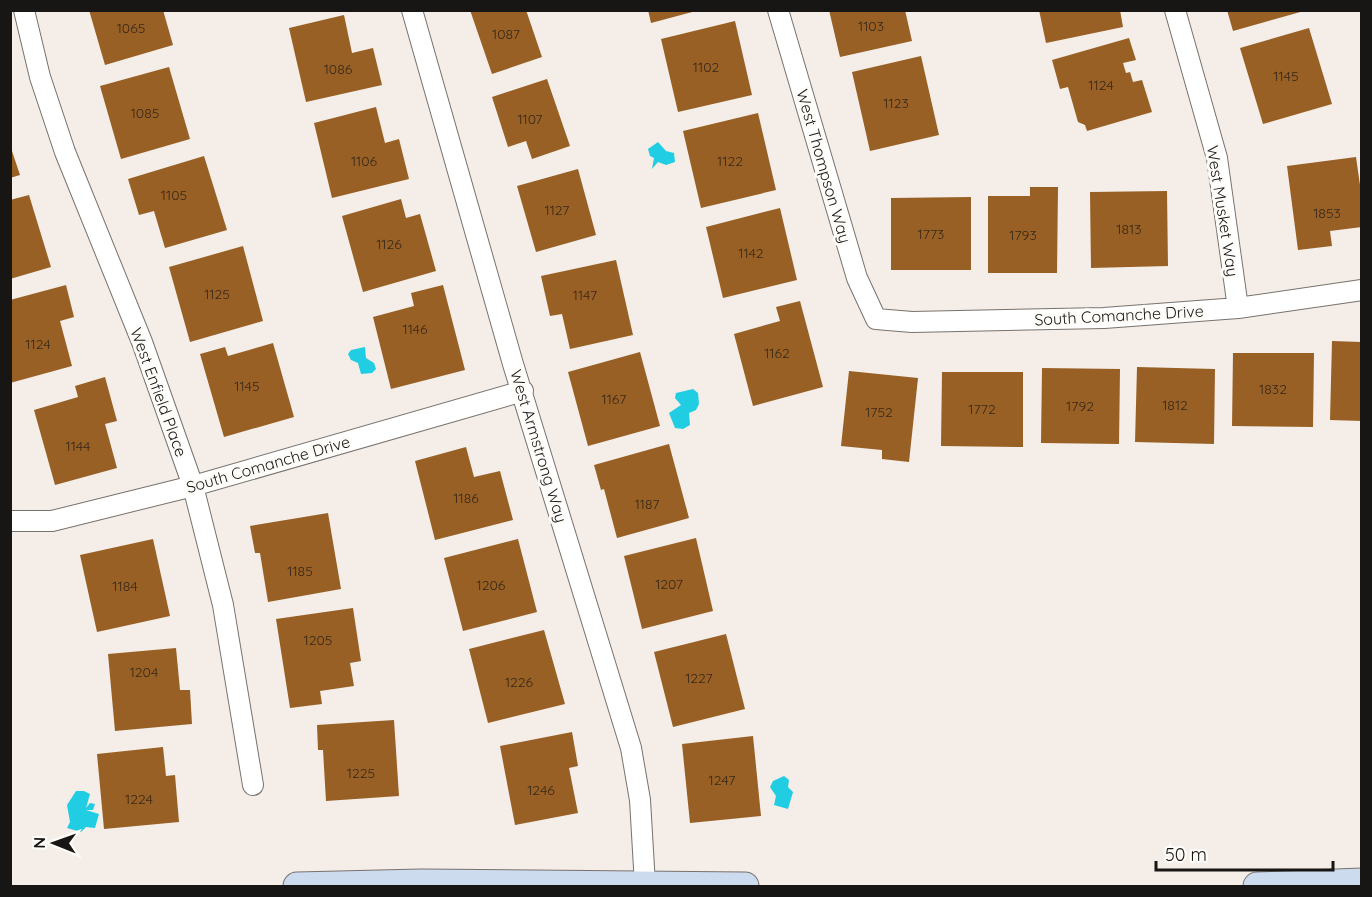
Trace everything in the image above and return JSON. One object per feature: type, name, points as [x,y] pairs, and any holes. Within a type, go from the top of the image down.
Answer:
[{"type":"street","name":"West Enfield Place","points":[[24,10],[40,77],[65,152],[142,342],[194,486],[223,604],[253,785]]},
{"type":"street","name":"West Armstrong Way","points":[[412,10],[523,391],[631,748],[640,800],[645,885]]},
{"type":"street","name":"West Thompson Way","points":[[778,10],[857,278],[876,320]]},
{"type":"street","name":"West Musket Way","points":[[1174,10],[1217,158],[1238,308]]},
{"type":"street","name":"South Comanche Drive","points":[[876,320],[912,322],[1104,318],[1238,308],[1362,290]]},
{"type":"street","name":"South Comanche Drive","points":[[10,521],[52,521],[194,486],[523,391]]},
{"type":"street","points":[[1257,886],[1347,884]]},
{"type":"street","points":[[297,886],[746,886]]},
{"type":"water","points":[[658,142],[666,151],[674,153],[675,162],[666,165],[658,162],[652,169],[654,158],[650,156],[648,149]]},
{"type":"water","points":[[365,347],[366,358],[374,363],[376,369],[372,373],[361,374],[358,363],[351,360],[348,354],[351,350]]},
{"type":"water","points":[[693,389],[698,393],[699,404],[696,410],[689,413],[690,425],[683,429],[675,428],[669,413],[681,405],[675,398],[676,393]]},
{"type":"water","points":[[784,776],[789,780],[788,787],[793,792],[788,809],[774,805],[776,796],[770,787],[773,781]]},
{"type":"water","points":[[76,791],[90,794],[86,808],[90,803],[95,804],[93,810],[86,810],[99,814],[95,828],[86,827],[81,832],[67,828],[70,822],[67,805]]},
{"type":"building","points":[[89,10],[163,10],[173,45],[105,65]]},
{"type":"building","points":[[470,10],[526,10],[542,57],[492,74]]},
{"type":"building","points":[[648,10],[696,10],[696,11],[651,23]]},
{"type":"building","points":[[829,10],[905,10],[912,41],[840,57]]},
{"type":"building","points":[[1039,10],[1120,10],[1123,27],[1046,43]]},
{"type":"building","points":[[1227,10],[1304,10],[1304,11],[1233,31]]},
{"type":"building","points":[[344,15],[352,53],[373,48],[382,85],[306,102],[289,28]]},
{"type":"building","points":[[735,21],[752,95],[678,112],[661,39]]},
{"type":"building","points":[[1309,28],[1332,104],[1263,124],[1240,48]]},
{"type":"building","points":[[1129,38],[1136,60],[1123,63],[1126,73],[1130,72],[1133,82],[1142,80],[1152,112],[1087,131],[1085,125],[1078,122],[1068,87],[1060,89],[1052,60]]},
{"type":"building","points":[[921,56],[939,135],[870,151],[852,72]]},
{"type":"building","points":[[169,67],[190,139],[121,159],[100,86]]},
{"type":"building","points":[[547,79],[570,146],[532,159],[526,141],[508,147],[492,97]]},
{"type":"building","points":[[376,107],[385,143],[399,139],[409,179],[332,198],[314,123]]},
{"type":"building","points":[[758,113],[776,190],[701,208],[683,131]]},
{"type":"building","points":[[10,145],[20,175],[10,178]]},
{"type":"building","points":[[204,156],[227,230],[165,248],[154,211],[139,215],[128,179]]},
{"type":"building","points":[[1356,157],[1362,199],[1362,227],[1330,231],[1332,246],[1298,250],[1287,166]]},
{"type":"building","points":[[578,169],[596,235],[536,252],[517,186]]},
{"type":"building","points":[[1030,187],[1058,187],[1057,273],[988,273],[988,196],[1030,196]]},
{"type":"building","points":[[1167,191],[1168,266],[1091,268],[1090,192]]},
{"type":"building","points":[[29,195],[51,267],[10,279],[10,200]]},
{"type":"building","points":[[971,197],[971,270],[891,270],[891,198]]},
{"type":"building","points":[[401,199],[406,218],[420,214],[436,271],[363,292],[342,216]]},
{"type":"building","points":[[780,208],[797,280],[723,298],[706,227]]},
{"type":"building","points":[[243,246],[263,321],[190,342],[169,267]]},
{"type":"building","points":[[616,260],[633,335],[570,349],[562,314],[550,316],[541,276]]},
{"type":"building","points":[[66,285],[74,317],[60,321],[72,366],[10,383],[10,300]]},
{"type":"building","points":[[443,285],[465,370],[391,389],[373,317],[414,306],[411,293]]},
{"type":"building","points":[[800,301],[823,387],[753,406],[734,334],[780,321],[776,307]]},
{"type":"building","points":[[1332,341],[1362,342],[1362,421],[1330,420]]},
{"type":"building","points":[[273,343],[294,417],[224,437],[200,354],[225,347],[228,356]]},
{"type":"building","points":[[640,352],[660,426],[588,446],[568,372]]},
{"type":"building","points":[[1233,353],[1314,353],[1313,427],[1232,426]]},
{"type":"building","points":[[1137,367],[1215,369],[1214,444],[1135,442]]},
{"type":"building","points":[[1042,368],[1120,369],[1119,444],[1041,443]]},
{"type":"building","points":[[849,371],[918,378],[909,462],[882,459],[882,450],[841,446]]},
{"type":"building","points":[[942,372],[1023,372],[1023,447],[941,446]]},
{"type":"building","points":[[105,377],[117,421],[105,424],[117,468],[55,485],[34,410],[78,397],[75,386]]},
{"type":"building","points":[[669,444],[689,518],[617,538],[604,489],[601,490],[594,465]]},
{"type":"building","points":[[466,447],[474,477],[500,471],[513,520],[435,540],[415,461]]},
{"type":"building","points":[[328,513],[341,589],[268,602],[260,553],[255,553],[250,526]]},
{"type":"building","points":[[696,538],[713,611],[642,629],[624,556]]},
{"type":"building","points":[[153,539],[170,616],[97,632],[80,555]]},
{"type":"building","points":[[518,539],[537,612],[463,631],[444,558]]},
{"type":"building","points":[[353,608],[361,661],[350,663],[354,686],[320,691],[322,704],[290,708],[276,619]]},
{"type":"building","points":[[544,630],[565,704],[488,723],[469,649]]},
{"type":"building","points":[[726,634],[745,709],[673,727],[654,652]]},
{"type":"building","points":[[176,648],[180,690],[190,690],[192,724],[115,731],[108,654]]},
{"type":"building","points":[[394,720],[399,796],[326,801],[323,750],[318,750],[317,725]]},
{"type":"building","points":[[572,732],[578,766],[569,768],[578,813],[515,825],[500,746]]},
{"type":"building","points":[[753,736],[761,816],[690,823],[682,744]]},
{"type":"building","points":[[163,747],[166,776],[175,775],[179,822],[104,829],[97,754]]}]
